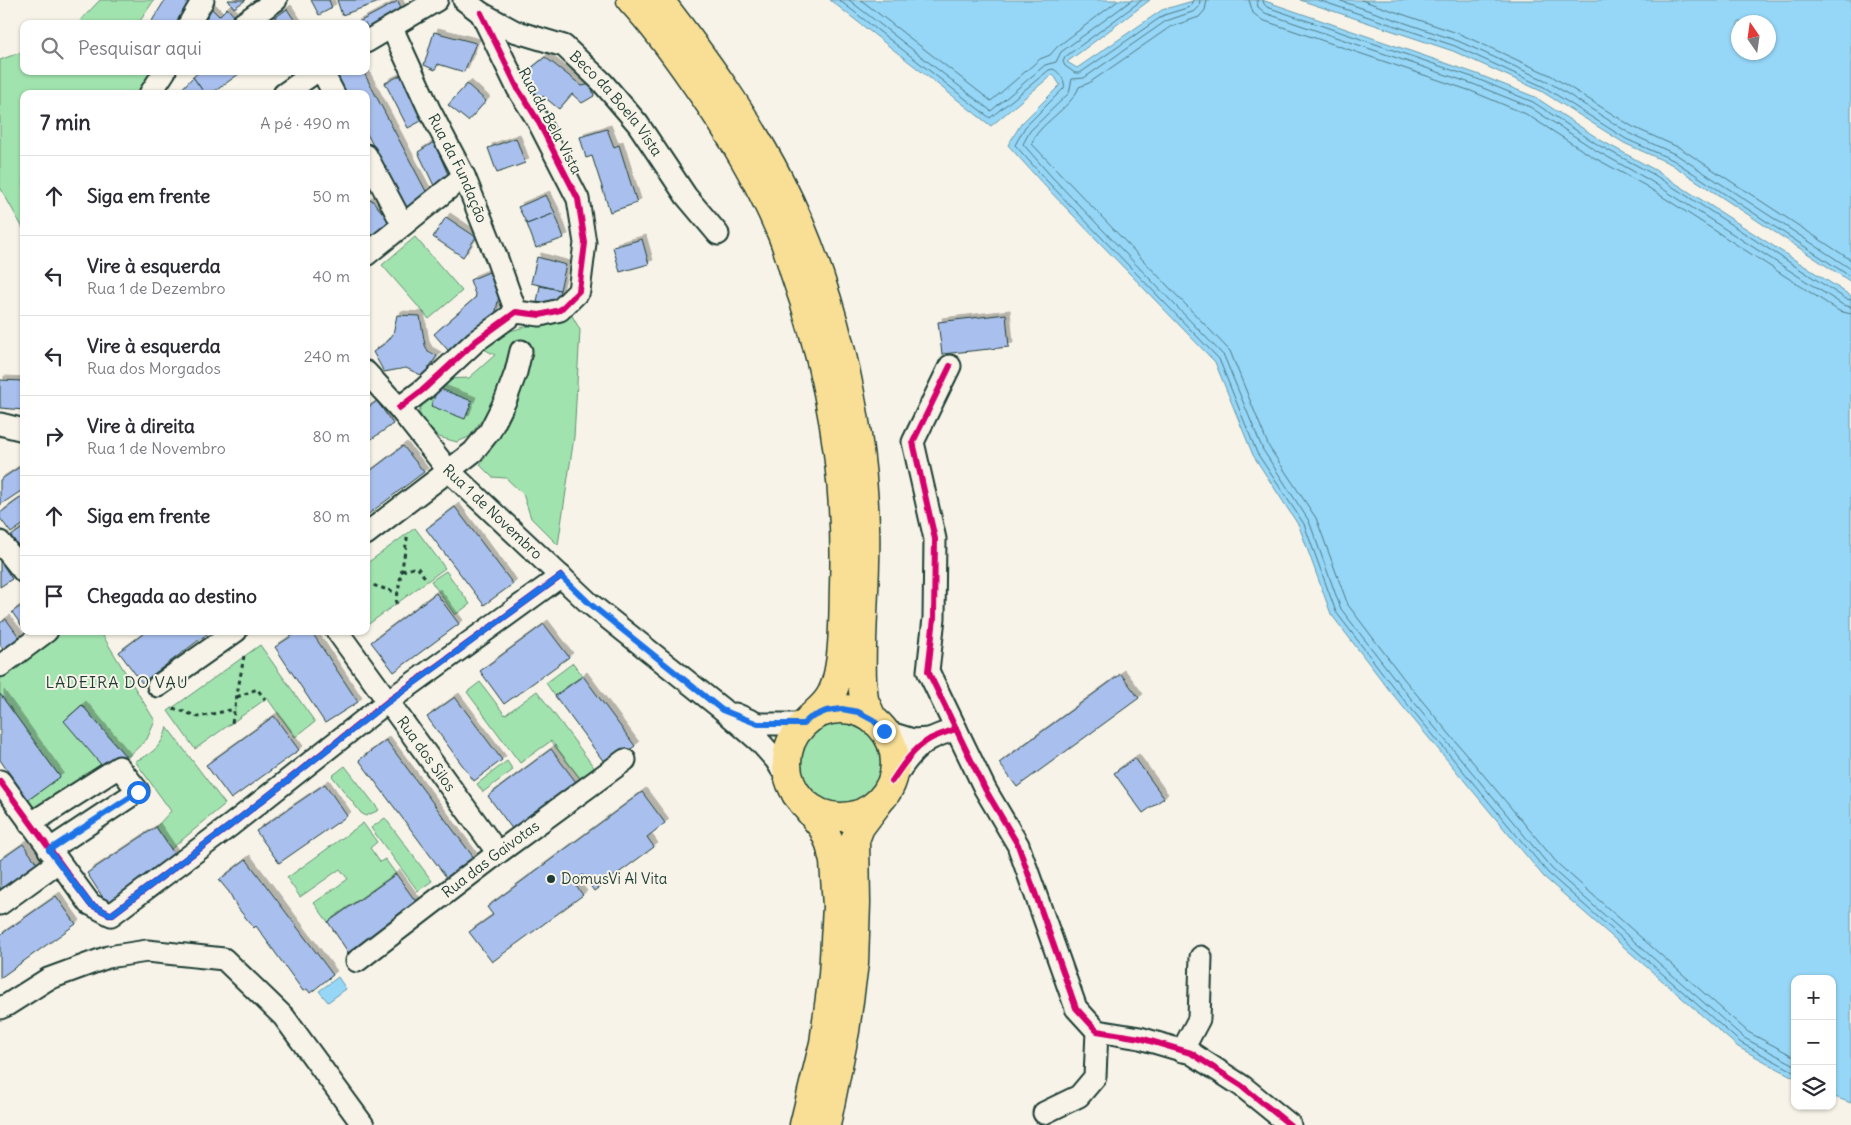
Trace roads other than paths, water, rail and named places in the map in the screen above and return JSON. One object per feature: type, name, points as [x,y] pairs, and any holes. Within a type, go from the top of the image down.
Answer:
[{"type":"main road","points":[[631,0],[682,64],[714,110],[751,170],[780,230],[811,319],[829,394],[844,508],[846,550],[839,668],[834,689],[829,699],[793,737],[788,752],[787,768],[794,789],[823,828],[830,844],[834,862],[836,906],[833,975],[824,1043],[804,1125]]},
{"type":"main road","points":[[659,0],[713,71],[751,130],[781,183],[812,255],[832,321],[850,391],[861,466],[865,526],[862,680],[864,700],[892,746],[895,764],[887,789],[860,827],[856,840],[854,963],[845,1030],[826,1125]]},
{"type":"main road","points":[[807,721],[826,711],[842,709],[858,712],[879,725]]},
{"type":"main road","points":[[794,789],[808,806],[822,814],[838,817],[855,815],[870,808],[887,789]]},
{"type":"street","points":[[191,20],[203,0]]},
{"type":"street","points":[[248,20],[276,0]]},
{"type":"street","points":[[370,40],[437,0]]},
{"type":"street","name":"Beco da Boela Vista","points":[[464,0],[481,13],[514,31],[564,46],[602,82],[638,124],[686,196],[718,234]]},
{"type":"street","name":"Rua da Bela Vista","points":[[481,13],[518,89],[537,119],[578,199],[585,243],[579,291],[560,310],[540,315],[516,312]]},
{"type":"street","name":"Rua da Fundação","points":[[392,28],[429,109],[464,176],[516,312]]},
{"type":"street","points":[[290,90],[310,75]]},
{"type":"street","points":[[324,75],[332,90]]},
{"type":"street","points":[[370,163],[403,225]]},
{"type":"street","points":[[370,251],[464,176]]},
{"type":"street","points":[[399,408],[424,389],[476,341],[516,312]]},
{"type":"street","points":[[370,531],[474,452],[490,431],[506,399],[521,351]]},
{"type":"street","points":[[950,366],[912,442],[935,539],[934,618],[928,671],[985,789],[1018,845],[1076,1008],[1097,1030],[1140,1038],[1191,1053],[1242,1086],[1290,1125]]},
{"type":"street","name":"Rua 1 de Novembro","points":[[371,386],[399,408],[448,470],[589,603],[722,710]]},
{"type":"street","points":[[0,424],[20,429]]},
{"type":"street","points":[[0,542],[20,567]]},
{"type":"street","points":[[0,781],[53,856],[90,904],[111,915],[231,825],[388,702],[561,576]]},
{"type":"street","points":[[0,666],[42,635]]},
{"type":"street","points":[[158,686],[230,635]]},
{"type":"street","name":"Rua dos Silos","points":[[340,635],[498,853]]},
{"type":"street","points":[[722,710],[758,724],[807,721]]},
{"type":"street","points":[[722,710],[758,741],[776,760],[794,789]]},
{"type":"street","points":[[879,725],[914,740],[929,739],[956,729]]},
{"type":"street","points":[[887,789],[906,761],[929,739]]},
{"type":"street","name":"Rua das Gaivotas","points":[[357,960],[625,760]]},
{"type":"street","points":[[0,904],[53,856],[138,792],[119,767],[30,824]]},
{"type":"street","points":[[0,1008],[48,979],[108,957],[147,951],[224,959],[284,1017],[364,1125]]},
{"type":"street","points":[[1182,1051],[1199,1019],[1201,957]]},
{"type":"street","points":[[1044,1113],[1079,1096],[1095,1077],[1097,1030]]},
{"type":"water","points":[[830,0],[1150,0],[1067,62],[1077,68],[1162,10],[1196,0],[1262,0],[1477,74],[1535,97],[1602,141],[1655,170],[1851,296],[1851,1103],[1836,1097],[1836,975],[1791,975],[1791,1076],[1738,1047],[1544,877],[1390,691],[1331,614],[1299,526],[1253,455],[1215,362],[1043,184],[1008,145],[1021,124],[1060,85],[1053,74],[991,126]]},
{"type":"water","points":[[1300,0],[1851,0],[1851,282],[1671,164],[1624,143],[1541,91],[1453,51]]},
{"type":"water","points":[[338,977],[346,989],[328,1002],[319,991]]},
{"type":"place","name":"DomusVi Al Vita","points":[[551,879]]},
{"type":"district","name":"LADEIRA DO VAU","points":[[117,682]]}]
